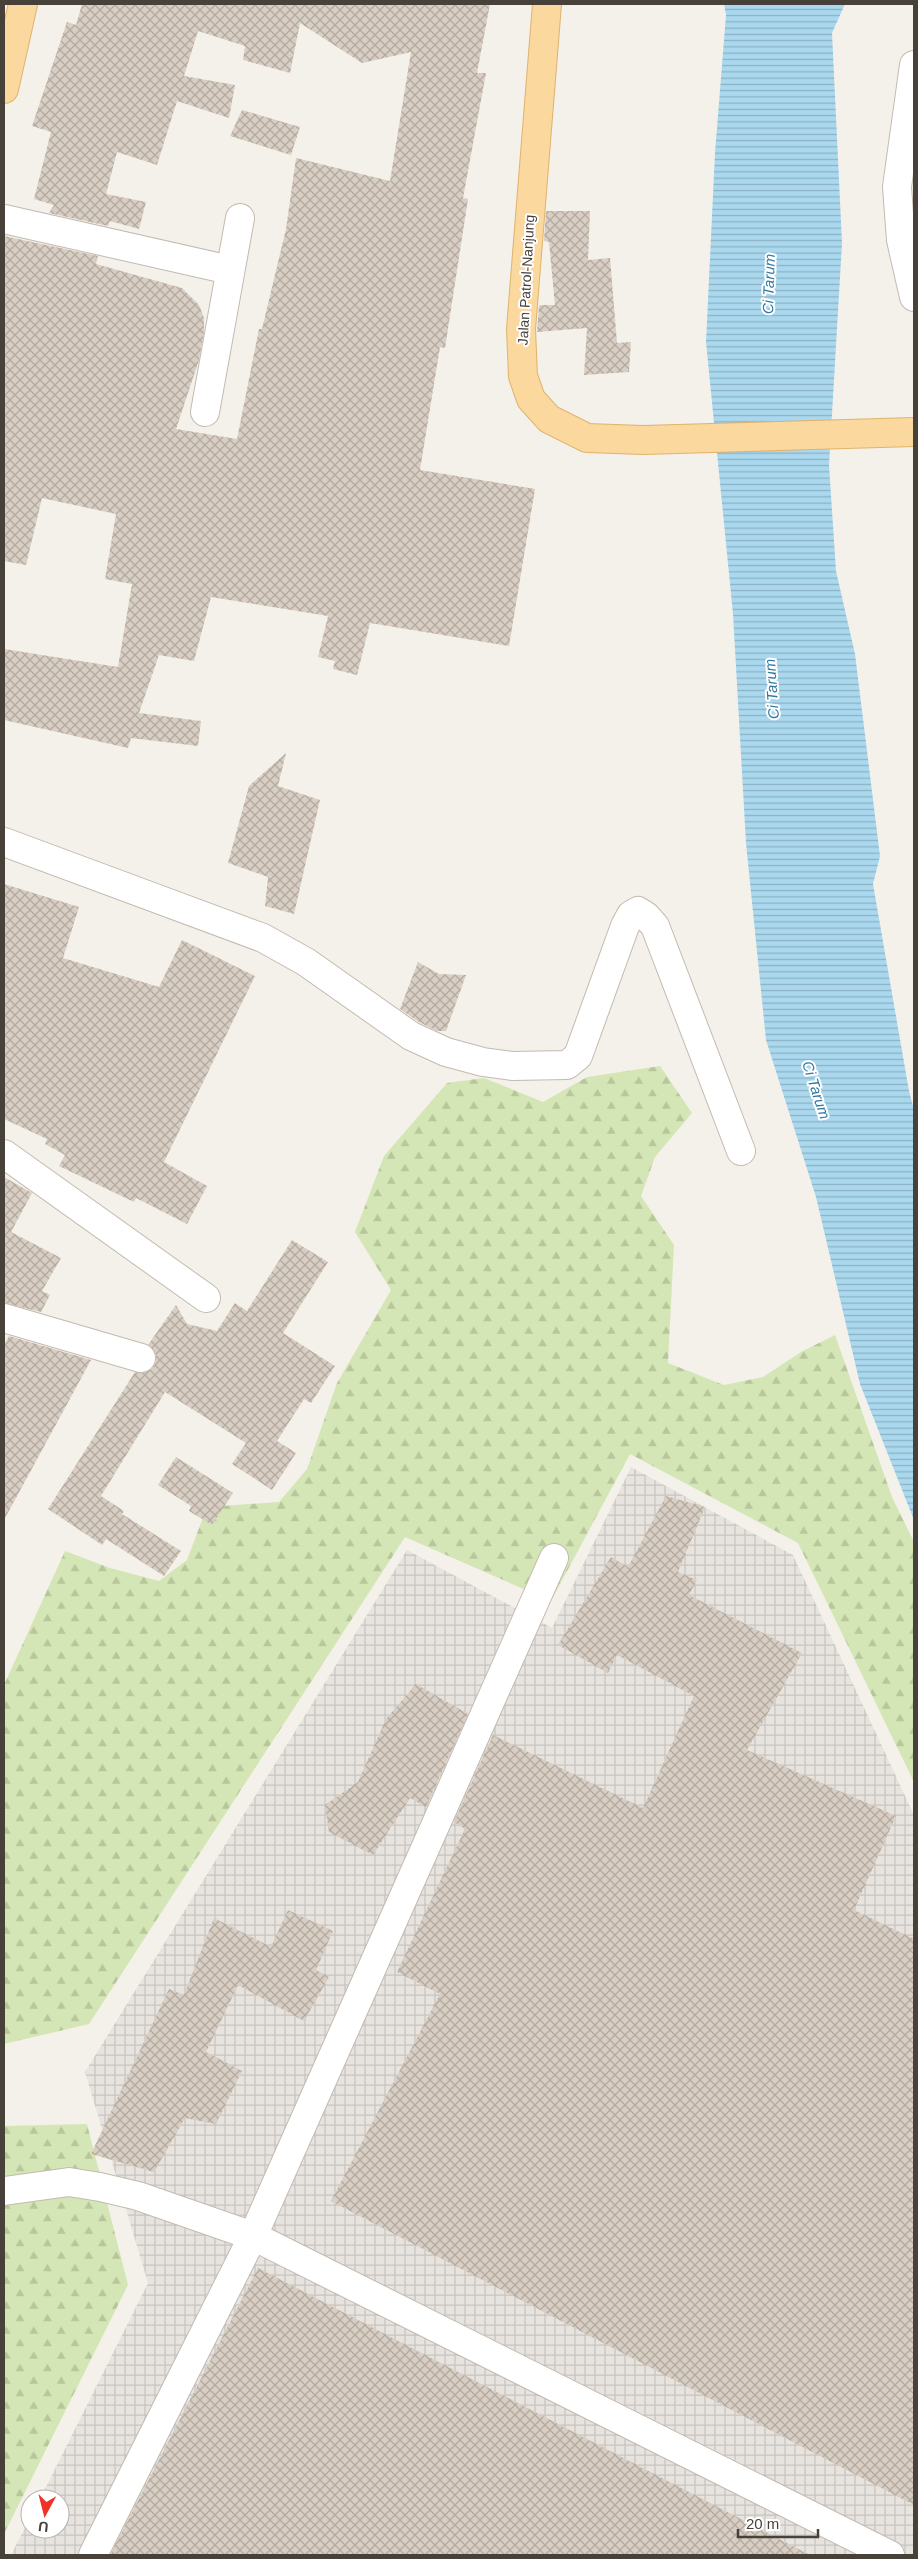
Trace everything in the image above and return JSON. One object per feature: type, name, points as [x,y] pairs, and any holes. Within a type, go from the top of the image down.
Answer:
[{"type":"main road","points":[[4,89],[23,4]]},
{"type":"main road","name":"Jalan Patrol-Nanjung","points":[[547,4],[521,329],[523,376],[531,399],[549,419],[587,438],[643,440],[914,432]]},
{"type":"street","points":[[914,65],[897,188],[901,240],[914,297]]},
{"type":"street","points":[[205,412],[240,218]]},
{"type":"street","points":[[4,219],[230,270]]},
{"type":"street","points":[[4,842],[264,938],[306,962],[410,1036],[446,1052],[483,1062],[512,1066],[568,1065],[578,1056],[625,926],[631,915],[638,911],[646,916],[654,926],[741,1151]]},
{"type":"street","points":[[4,1154],[206,1298]]},
{"type":"street","points":[[4,1318],[141,1358]]},
{"type":"street","points":[[93,2555],[252,2236],[554,1558]]},
{"type":"street","points":[[4,2190],[69,2182],[100,2187],[138,2196],[252,2236],[890,2555]]},
{"type":"shaded area","points":[[631,1467],[793,1555],[914,1815],[914,2555],[11,2555],[20,2537],[20,2539],[70,2539],[70,2489],[45,2489],[148,2283],[85,2072],[407,1550],[552,1628]]},
{"type":"green space","points":[[660,1066],[692,1113],[655,1157],[641,1196],[674,1245],[668,1363],[724,1385],[763,1377],[801,1352],[835,1335],[892,1497],[914,1542],[914,1782],[798,1543],[630,1454],[551,1601],[405,1537],[89,2024],[4,2044],[4,1685],[65,1551],[110,1568],[159,1581],[187,1560],[207,1507],[279,1502],[307,1469],[337,1383],[391,1290],[355,1232],[384,1156],[447,1083],[484,1078],[543,1102],[587,1077]]},
{"type":"green space","points":[[87,2124],[128,2285],[26,2489],[20,2489],[20,2502],[4,2534],[4,2126]]},
{"type":"water","name":"Ci Tarum","points":[[724,4],[845,4],[832,33],[842,243],[829,465],[836,571],[855,654],[880,856],[873,884],[909,1091],[914,1110],[914,1520],[860,1384],[816,1197],[766,1040],[746,843],[733,614],[706,342],[715,153],[726,15]]},
{"type":"building","points":[[82,4],[490,4],[477,73],[486,73],[463,198],[468,199],[445,348],[440,347],[420,470],[535,489],[509,646],[370,623],[357,675],[333,669],[335,661],[318,657],[328,616],[211,597],[194,661],[159,655],[139,713],[201,721],[198,746],[131,738],[128,748],[4,720],[4,649],[118,667],[132,584],[105,579],[116,514],[42,498],[26,565],[4,561],[4,236],[98,256],[96,264],[182,288],[199,305],[204,318],[204,332],[199,360],[176,429],[237,439],[259,329],[262,329],[286,229],[296,158],[390,181],[411,52],[362,63],[300,23],[290,73],[243,60],[245,46],[198,31],[184,76],[235,85],[229,118],[177,101],[157,165],[117,152],[106,194],[146,202],[139,229],[110,221],[108,226],[49,213],[54,205],[34,199],[51,132],[32,126],[67,22],[76,25]]},
{"type":"building","points":[[242,110],[300,127],[291,155],[230,136]]},
{"type":"building","points":[[546,211],[590,211],[588,260],[610,258],[617,343],[631,342],[629,372],[584,375],[587,328],[537,332],[539,305],[555,305],[549,242],[544,241]]},
{"type":"building","points":[[286,753],[278,786],[320,800],[294,914],[265,906],[268,877],[228,863],[249,786]]},
{"type":"building","points":[[4,884],[79,907],[63,958],[159,987],[182,940],[255,976],[164,1162],[207,1186],[187,1224],[136,1198],[134,1202],[59,1166],[65,1155],[45,1144],[47,1139],[4,1119]]},
{"type":"building","points":[[418,962],[439,974],[466,975],[446,1031],[437,1031],[400,1009]]},
{"type":"building","points":[[4,1177],[32,1193],[11,1232],[61,1258],[42,1291],[50,1295],[41,1312],[4,1303]]},
{"type":"building","points":[[292,1240],[328,1262],[283,1333],[335,1366],[311,1403],[304,1399],[277,1441],[296,1453],[272,1490],[232,1464],[246,1443],[165,1392],[101,1496],[124,1511],[122,1514],[181,1551],[164,1576],[106,1539],[102,1545],[48,1509],[135,1372],[144,1373],[152,1369],[156,1362],[156,1355],[148,1345],[176,1305],[187,1324],[217,1331],[235,1303],[247,1311]]},
{"type":"building","points":[[9,1336],[91,1360],[4,1520],[4,1345]]},
{"type":"building","points":[[176,1457],[233,1493],[212,1525],[189,1511],[191,1506],[158,1485]]},
{"type":"building","points":[[666,1496],[705,1507],[678,1572],[697,1580],[689,1595],[802,1653],[747,1750],[896,1816],[854,1910],[914,1939],[914,2505],[331,2201],[440,1994],[397,1972],[465,1829],[454,1822],[493,1735],[643,1808],[694,1696],[617,1655],[608,1673],[558,1645],[611,1557],[628,1567]]},
{"type":"building","points":[[416,1684],[468,1714],[426,1807],[410,1798],[373,1855],[329,1832],[325,1805],[358,1782],[386,1719]]},
{"type":"building","points":[[288,1910],[333,1931],[316,1970],[329,1977],[304,2021],[238,1985],[206,2052],[242,2071],[216,2124],[185,2118],[154,2172],[91,2154],[169,1989],[184,1995],[214,1918],[271,1947]]},
{"type":"building","points":[[258,2268],[810,2555],[110,2555]]}]
